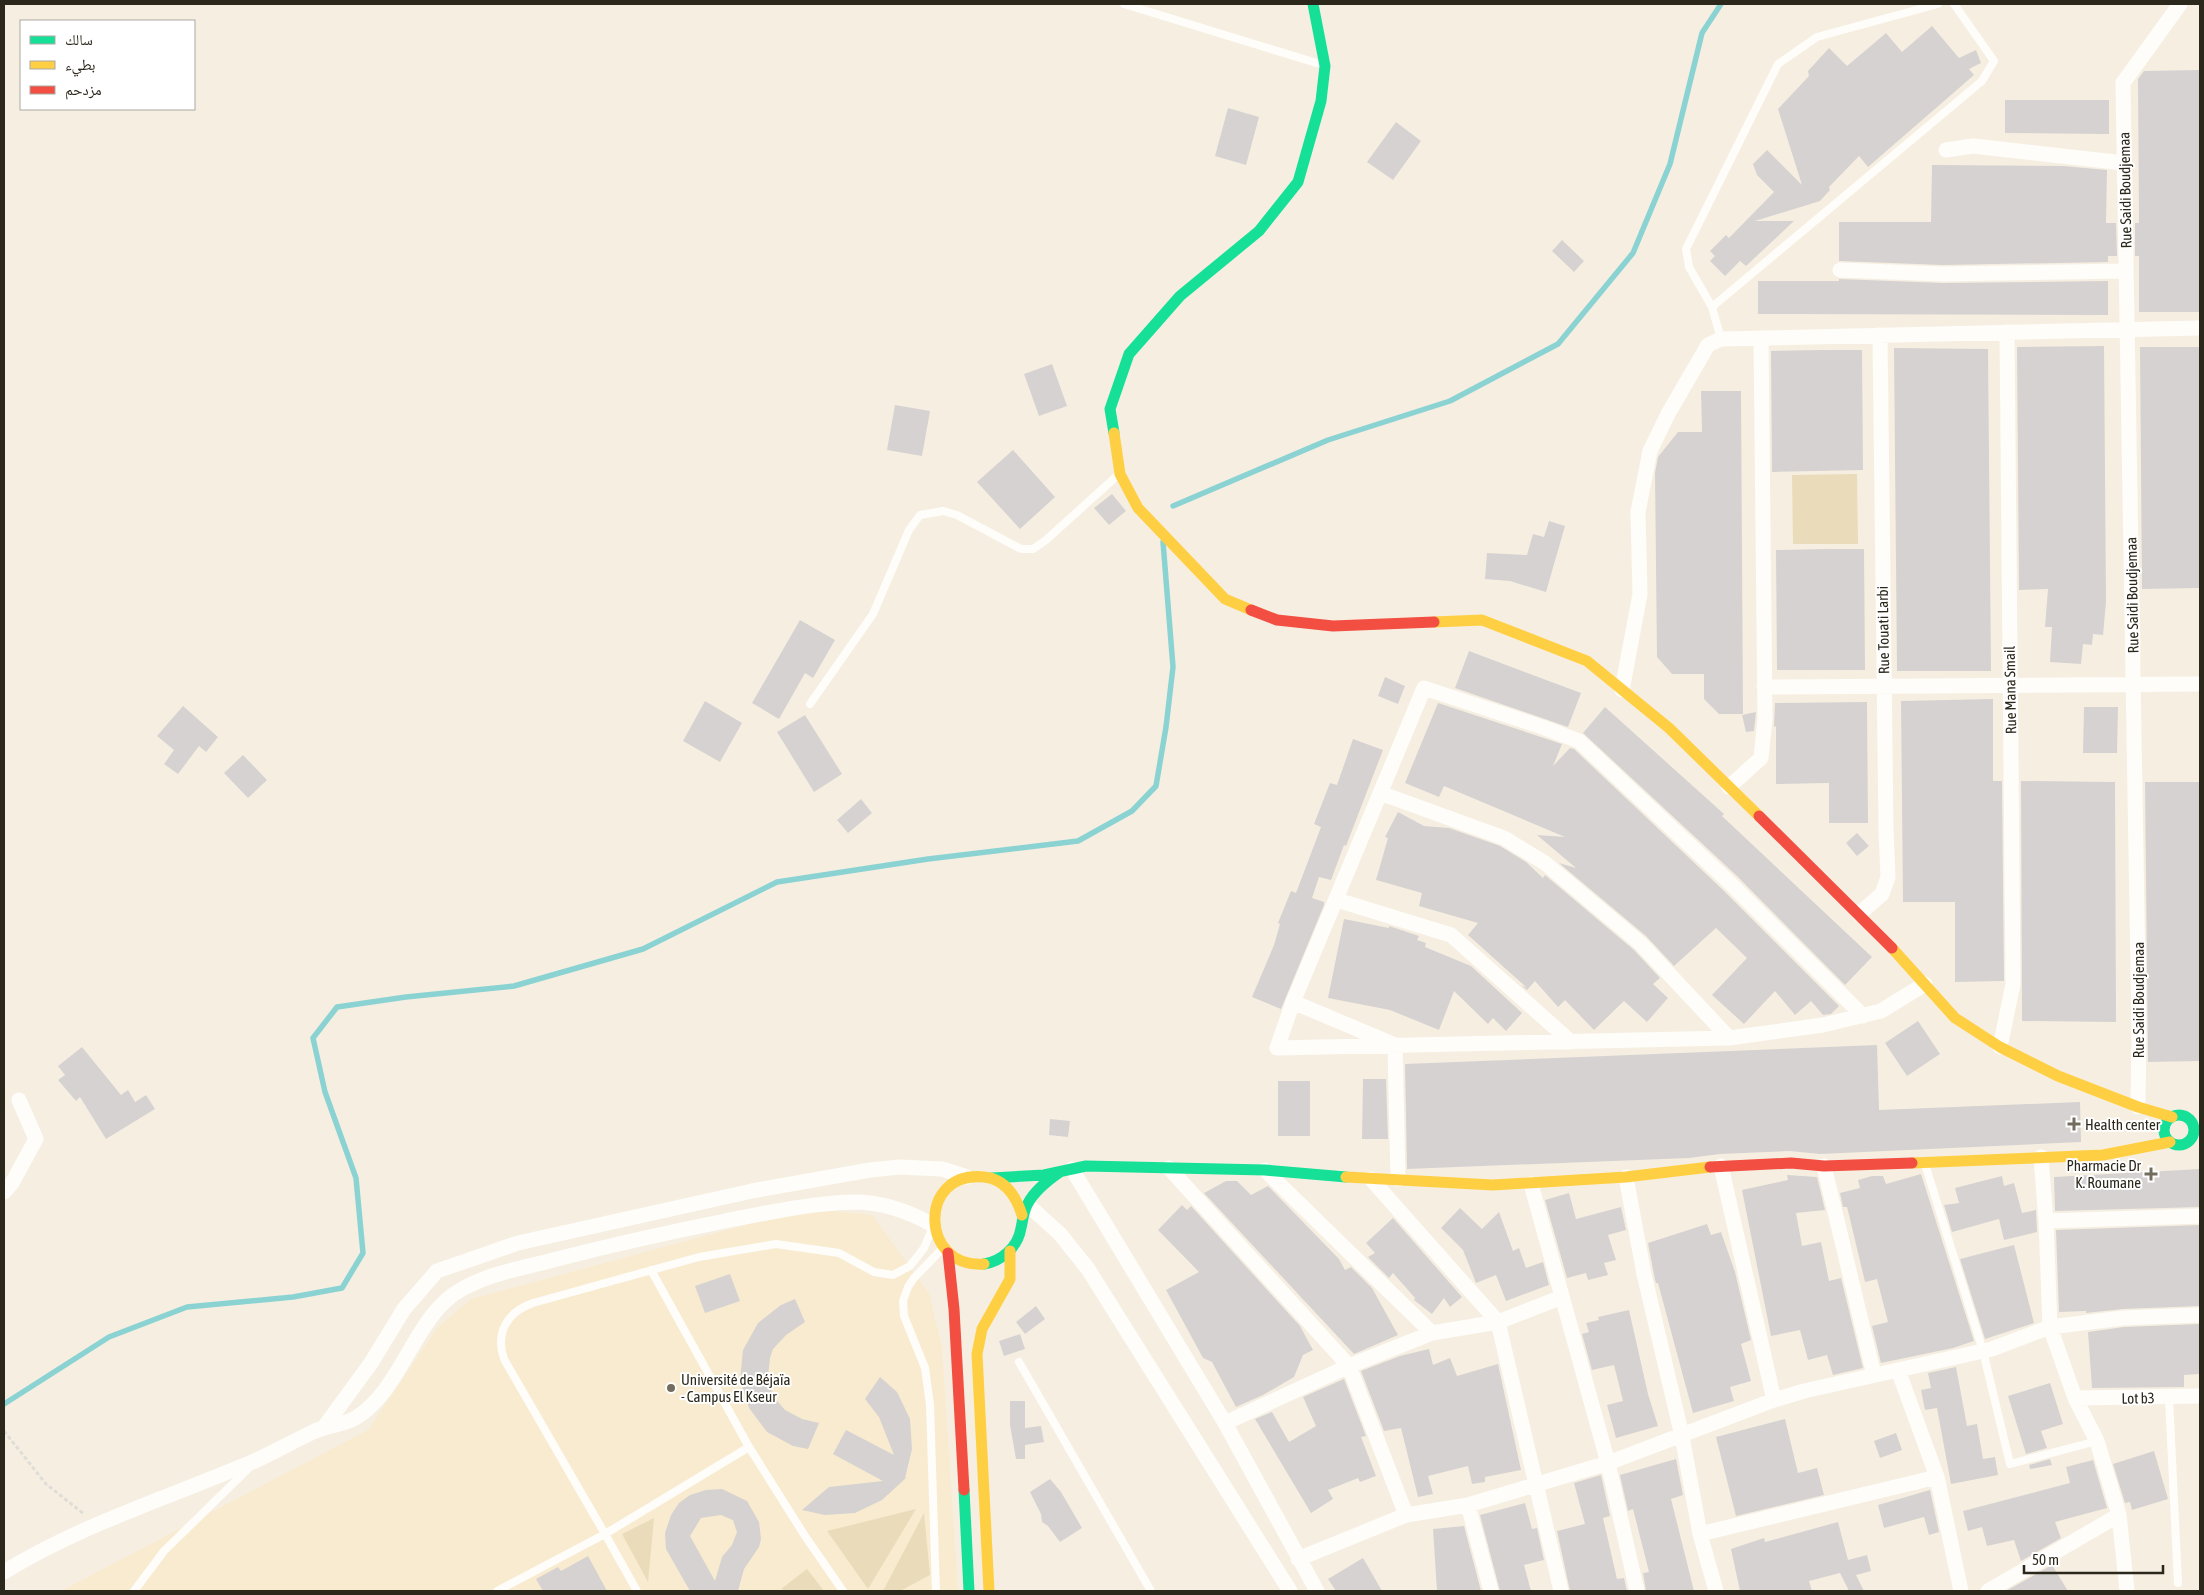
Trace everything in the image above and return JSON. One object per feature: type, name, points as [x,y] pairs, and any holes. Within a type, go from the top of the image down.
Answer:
[{"type":"street","points":[[1313,4],[1325,66],[1321,101],[1298,182],[1260,230],[1180,296],[1129,354],[1110,409],[1120,474],[1138,508],[1225,599],[1277,620],[1333,626],[1482,620],[1587,661],[1669,728],[1900,955],[1955,1018],[2000,1047],[2058,1076],[2138,1107],[2172,1117],[2182,1116],[2200,1120]]},
{"type":"street","name":"Rue Saidi Boudjemaa","points":[[2138,1107],[2139,1030],[2123,83],[2180,4]]},
{"type":"street","points":[[1946,150],[1973,146],[2124,163]]},
{"type":"street","points":[[1840,270],[1943,274],[2126,271]]},
{"type":"street","points":[[1622,690],[1640,594],[1638,512],[1650,451],[1668,414],[1708,345],[1721,339],[2200,328]]},
{"type":"street","name":"Rue Mana Smail","points":[[2000,1047],[2013,984],[2007,332]]},
{"type":"street","name":"Rue Touati Larbi","points":[[1858,914],[1882,894],[1888,877],[1880,335]]},
{"type":"street","points":[[1729,787],[1760,758],[1765,719],[1761,338]]},
{"type":"street","points":[[1764,687],[2200,684]]},
{"type":"street","points":[[1863,1016],[1730,883],[1579,741],[1424,688],[1293,1002],[1277,1048],[1729,1038],[1823,1025],[1863,1016],[1881,1011],[1925,984]]},
{"type":"street","points":[[1380,793],[1504,838],[1545,863],[1640,942],[1729,1038]]},
{"type":"street","points":[[1337,900],[1451,935],[1570,1042]]},
{"type":"street","points":[[1293,1002],[1395,1045]]},
{"type":"street","points":[[1395,1045],[1398,1179]]},
{"type":"street","points":[[4,1192],[12,1183],[36,1139],[19,1100]]},
{"type":"street","points":[[2170,1142],[2164,1129],[2172,1117]]},
{"type":"street","points":[[2184,1144],[2191,1139],[2194,1131],[2192,1123],[2187,1117]]},
{"type":"street","points":[[325,1426],[370,1363],[404,1309],[437,1271],[527,1241],[752,1191],[870,1170],[899,1167],[942,1169],[967,1177],[992,1178],[1026,1177],[1086,1166],[1265,1170],[1372,1179],[1493,1185],[1626,1177],[1721,1166],[1792,1163],[1824,1166],[2103,1155],[2170,1142],[2200,1146]]},
{"type":"street","points":[[2041,1157],[2046,1221],[2050,1328],[2075,1398],[2096,1441],[2119,1515],[2127,1591]]},
{"type":"street","points":[[1721,1166],[1774,1400]]},
{"type":"street","points":[[1824,1166],[1874,1375]]},
{"type":"street","points":[[1169,1168],[1349,1366],[1406,1515]]},
{"type":"street","points":[[1265,1170],[1432,1333]]},
{"type":"street","points":[[945,1250],[967,1264],[979,1265],[990,1263],[1000,1258],[1010,1251],[1018,1240],[1025,1210],[1042,1186],[1066,1171]]},
{"type":"street","points":[[1066,1171],[1225,1423],[1317,1591]]},
{"type":"street","points":[[967,1177],[955,1182],[946,1189],[938,1200],[934,1224],[937,1237],[945,1250],[954,1309],[969,1591]]},
{"type":"street","points":[[1626,1177],[1644,1274],[1682,1436],[1700,1534],[1716,1591]]},
{"type":"street","points":[[992,1178],[1012,1192],[1025,1210],[1060,1234],[1088,1270],[1290,1591]]},
{"type":"street","points":[[1372,1179],[1498,1322],[1561,1591]]},
{"type":"street","points":[[1531,1184],[1608,1463],[1637,1591]]},
{"type":"street","points":[[4,1572],[98,1525],[258,1459],[325,1426],[356,1419],[374,1404],[408,1357],[435,1310],[461,1289],[496,1275],[628,1241],[757,1214],[830,1204],[853,1202],[889,1206],[934,1224]]},
{"type":"street","points":[[2046,1221],[2200,1216]]},
{"type":"street","points":[[989,1591],[977,1354],[982,1330],[1010,1280],[1010,1251]]},
{"type":"street","points":[[1225,1423],[1349,1366],[1432,1333],[1498,1322],[1562,1297]]},
{"type":"street","points":[[1298,1559],[1406,1515],[1468,1505],[1608,1463],[1774,1400],[1804,1391],[1983,1351],[2050,1328],[2123,1318],[2200,1315]]},
{"type":"street","points":[[1898,1370],[1937,1477],[1960,1591]]},
{"type":"street","name":"Lot b3","points":[[2075,1398],[2169,1398],[2200,1396]]},
{"type":"street","points":[[1700,1534],[1937,1477]]},
{"type":"street","points":[[1468,1505],[1491,1591]]},
{"type":"street","points":[[1988,1591],[2119,1515]]},
{"type":"lane","points":[[1124,4],[1325,66]]},
{"type":"lane","points":[[1721,339],[1712,307],[1689,267],[1686,249],[1778,64],[1817,37],[1938,4]]},
{"type":"lane","points":[[1712,307],[1982,81],[1994,61],[1954,4]]},
{"type":"lane","points":[[810,704],[873,614],[909,530],[920,515],[943,512],[957,516],[1021,549],[1033,549],[1046,540],[1120,474]]},
{"type":"lane","points":[[1924,1161],[1983,1351],[2010,1464],[2096,1441]]},
{"type":"lane","points":[[637,1591],[504,1359],[501,1339],[507,1320],[523,1306],[699,1257],[776,1244],[839,1253],[874,1272],[893,1275],[910,1266],[924,1248],[934,1224]]},
{"type":"lane","points":[[934,1590],[930,1404],[925,1368],[904,1316],[903,1301],[908,1287],[914,1278],[945,1250]]},
{"type":"lane","points":[[651,1270],[749,1447],[805,1536],[843,1591]]},
{"type":"lane","points":[[1018,1362],[1151,1591]]},
{"type":"lane","points":[[2169,1398],[2178,1583]]},
{"type":"lane","points":[[496,1591],[605,1534],[749,1447]]},
{"type":"lane","points":[[134,1591],[164,1551],[258,1459]]},
{"type":"path","points":[[4,1431],[46,1484],[98,1525]]},
{"type":"shaded area","points":[[1857,474],[1858,544],[1793,544],[1792,475]]},
{"type":"shaded area","name":"Université de Béjaïa - Campus El Kseur","points":[[831,1211],[872,1215],[929,1293],[942,1347],[958,1591],[61,1591],[368,1430],[438,1327],[471,1299],[790,1213]]},
{"type":"shaded area","points":[[916,1509],[868,1589],[827,1531]]},
{"type":"shaded area","points":[[924,1513],[930,1575],[900,1591],[883,1591]]},
{"type":"shaded area","points":[[654,1518],[648,1582],[622,1534]]},
{"type":"shaded area","points":[[807,1569],[824,1591],[788,1591],[781,1589]]},
{"type":"building","points":[[1932,26],[1959,58],[1976,50],[1981,63],[1969,69],[1974,75],[1868,167],[1859,156],[1829,187],[1830,190],[1820,201],[1755,221],[1794,221],[1746,266],[1740,261],[1725,276],[1710,261],[1715,256],[1710,251],[1726,235],[1729,238],[1774,192],[1757,175],[1753,164],[1767,150],[1802,185],[1778,109],[1809,76],[1808,71],[1829,48],[1847,66],[1886,33],[1902,52]]},
{"type":"building","points":[[2200,70],[2200,312],[2139,312],[2139,256],[2135,256],[2135,223],[2139,223],[2138,79],[2144,71]]},
{"type":"building","points":[[2005,100],[2109,100],[2109,134],[2005,133]]},
{"type":"building","points":[[1228,108],[1259,117],[1246,165],[1215,156]]},
{"type":"building","points":[[1396,122],[1421,141],[1393,180],[1367,162]]},
{"type":"building","points":[[1932,165],[2063,166],[2107,170],[2106,223],[2116,223],[2117,256],[2108,256],[2108,262],[1943,265],[1839,261],[1839,222],[1931,222]]},
{"type":"building","points":[[1562,240],[1584,261],[1574,272],[1552,251]]},
{"type":"building","points":[[1839,279],[1943,283],[2108,281],[2108,315],[1758,314],[1758,281],[1839,281]]},
{"type":"building","points":[[2104,346],[2106,602],[2103,635],[2093,634],[2092,645],[2083,644],[2081,664],[2050,662],[2052,627],[2045,627],[2048,589],[2019,590],[2017,347]]},
{"type":"building","points":[[2140,347],[2200,347],[2200,588],[2142,589]]},
{"type":"building","points":[[1894,348],[1988,349],[1991,671],[1897,671]]},
{"type":"building","points":[[1862,350],[1863,470],[1772,472],[1771,351]]},
{"type":"building","points":[[1052,364],[1067,406],[1039,416],[1024,374]]},
{"type":"building","points":[[1701,391],[1741,391],[1743,714],[1719,714],[1704,699],[1704,674],[1672,674],[1657,657],[1655,473],[1658,457],[1678,432],[1702,432]]},
{"type":"building","points":[[895,405],[930,411],[922,456],[887,450]]},
{"type":"building","points":[[1013,450],[1055,497],[1020,529],[977,482]]},
{"type":"building","points":[[1112,494],[1126,511],[1109,525],[1094,508]]},
{"type":"building","points":[[1549,521],[1565,526],[1546,592],[1510,581],[1485,579],[1487,553],[1527,555],[1533,534],[1544,537]]},
{"type":"building","points":[[1864,549],[1865,670],[1777,670],[1776,550]]},
{"type":"building","points":[[800,620],[835,640],[813,678],[805,673],[779,719],[752,703]]},
{"type":"building","points":[[1469,651],[1581,693],[1568,727],[1455,688]]},
{"type":"building","points":[[1385,677],[1405,686],[1398,704],[1378,696]]},
{"type":"building","points":[[1993,699],[1993,781],[2002,781],[2004,981],[1955,982],[1955,902],[1903,902],[1901,701]]},
{"type":"building","points":[[705,701],[742,723],[720,762],[683,741]]},
{"type":"building","points":[[1867,702],[1868,823],[1829,823],[1829,783],[1776,784],[1775,703]]},
{"type":"building","points":[[1438,703],[1562,744],[1553,766],[1570,748],[1574,749],[1723,890],[1839,1006],[1831,1014],[1823,1015],[1811,1001],[1795,1015],[1775,991],[1744,1024],[1712,995],[1747,958],[1716,928],[1674,966],[1646,936],[1559,863],[1576,868],[1537,835],[1565,837],[1444,786],[1439,797],[1405,783]]},
{"type":"building","points":[[183,706],[218,737],[206,752],[199,746],[178,774],[164,764],[174,750],[157,736]]},
{"type":"building","points":[[1605,707],[1724,814],[1722,816],[1872,957],[1845,985],[1737,876],[1583,733]]},
{"type":"building","points":[[2084,707],[2118,707],[2117,753],[2083,753]]},
{"type":"building","points":[[1756,712],[1754,731],[1746,732],[1742,715]]},
{"type":"building","points":[[805,715],[842,774],[814,792],[777,732]]},
{"type":"building","points":[[1353,739],[1383,750],[1331,880],[1319,877],[1312,898],[1324,902],[1324,905],[1281,1009],[1252,997],[1274,945],[1280,924],[1278,923],[1291,891],[1296,893],[1321,827],[1314,824],[1330,783],[1337,785]]},
{"type":"building","points":[[243,755],[267,780],[248,798],[224,773]]},
{"type":"building","points":[[2021,781],[2115,782],[2116,1022],[2022,1021]]},
{"type":"building","points":[[2145,782],[2200,782],[2200,1061],[2148,1062]]},
{"type":"building","points":[[861,799],[872,813],[848,833],[837,820]]},
{"type":"building","points":[[1398,812],[1424,826],[1449,828],[1500,846],[1526,862],[1543,878],[1545,875],[1634,950],[1660,978],[1653,984],[1668,998],[1647,1022],[1624,1001],[1594,1030],[1565,1000],[1558,1007],[1535,981],[1527,990],[1468,935],[1478,923],[1419,906],[1422,893],[1376,880],[1388,838],[1385,837]]},
{"type":"building","points":[[1857,833],[1869,846],[1857,856],[1846,843]]},
{"type":"building","points":[[1344,919],[1389,928],[1389,926],[1419,936],[1417,940],[1426,943],[1425,947],[1471,966],[1522,1013],[1506,1031],[1493,1018],[1488,1024],[1454,991],[1439,1030],[1390,1010],[1328,998]]},
{"type":"building","points":[[1918,1021],[1940,1054],[1907,1076],[1885,1043]]},
{"type":"building","points":[[1877,1045],[1879,1110],[2080,1102],[2081,1142],[1820,1154],[1790,1151],[1720,1154],[1689,1158],[1407,1169],[1405,1064]]},
{"type":"building","points":[[82,1047],[121,1095],[128,1090],[135,1102],[146,1095],[155,1109],[106,1139],[80,1097],[76,1101],[58,1080],[65,1075],[58,1066]]},
{"type":"building","points":[[1363,1079],[1386,1079],[1388,1139],[1362,1139]]},
{"type":"building","points":[[1278,1081],[1310,1081],[1310,1136],[1278,1136]]},
{"type":"building","points":[[1050,1119],[1070,1121],[1068,1137],[1049,1135]]},
{"type":"building","points":[[2200,1169],[2200,1207],[2055,1211],[2054,1177]]},
{"type":"building","points":[[1921,1174],[1974,1341],[1953,1348],[1881,1363],[1872,1326],[1888,1322],[1877,1279],[1865,1282],[1847,1207],[1843,1207],[1840,1193],[1860,1188],[1858,1180],[1872,1176],[1883,1176],[1886,1184]]},
{"type":"building","points":[[1787,1175],[1817,1177],[1825,1210],[1796,1213],[1802,1246],[1821,1242],[1829,1281],[1841,1278],[1863,1368],[1833,1375],[1827,1355],[1808,1360],[1800,1330],[1771,1336],[1742,1190],[1788,1180]]},
{"type":"building","points":[[2002,1176],[2004,1186],[2014,1183],[2022,1213],[2036,1210],[2037,1232],[2004,1240],[1999,1219],[1952,1232],[1944,1205],[1959,1203],[1955,1188]]},
{"type":"building","points":[[1226,1181],[1237,1181],[1251,1195],[1268,1186],[1339,1259],[1345,1270],[1351,1267],[1372,1288],[1398,1335],[1354,1354],[1204,1193]]},
{"type":"building","points":[[1569,1193],[1576,1219],[1621,1207],[1626,1230],[1608,1235],[1616,1260],[1604,1263],[1608,1275],[1588,1280],[1586,1273],[1567,1278],[1545,1200]]},
{"type":"building","points":[[1182,1205],[1187,1210],[1191,1206],[1300,1326],[1313,1350],[1303,1355],[1294,1377],[1263,1395],[1236,1407],[1212,1362],[1203,1358],[1166,1290],[1199,1272],[1158,1230]]},
{"type":"building","points":[[1460,1208],[1482,1229],[1499,1212],[1513,1251],[1519,1248],[1526,1268],[1543,1262],[1549,1285],[1506,1301],[1496,1275],[1476,1283],[1463,1250],[1441,1228]]},
{"type":"building","points":[[1393,1218],[1462,1297],[1450,1307],[1444,1298],[1432,1314],[1414,1300],[1415,1298],[1393,1273],[1389,1278],[1368,1257],[1375,1253],[1366,1243]]},
{"type":"building","points":[[1707,1224],[1711,1235],[1721,1232],[1735,1272],[1751,1340],[1741,1344],[1751,1381],[1730,1387],[1734,1401],[1693,1413],[1658,1283],[1655,1280],[1648,1243]]},
{"type":"building","points":[[2200,1225],[2200,1306],[2123,1309],[2086,1313],[2086,1311],[2059,1312],[2056,1230]]},
{"type":"building","points":[[2014,1245],[2034,1323],[1985,1339],[1960,1259]]},
{"type":"building","points":[[730,1274],[740,1301],[705,1313],[695,1286]]},
{"type":"building","points":[[795,1299],[805,1322],[786,1335],[773,1349],[768,1377],[773,1396],[785,1410],[802,1419],[819,1423],[808,1449],[793,1446],[767,1432],[749,1408],[740,1380],[743,1350],[758,1323],[781,1305]]},
{"type":"building","points":[[1036,1306],[1045,1319],[1025,1334],[1016,1322]]},
{"type":"building","points":[[1629,1310],[1648,1394],[1658,1426],[1616,1438],[1607,1405],[1623,1401],[1614,1365],[1592,1370],[1582,1334],[1589,1332],[1586,1323],[1599,1320],[1598,1317]]},
{"type":"building","points":[[2200,1324],[2200,1374],[2184,1375],[2184,1387],[2092,1388],[2088,1332],[2124,1327]]},
{"type":"building","points":[[1020,1334],[1025,1349],[1004,1356],[999,1341]]},
{"type":"building","points":[[1429,1349],[1433,1365],[1450,1358],[1457,1376],[1498,1364],[1521,1470],[1485,1477],[1485,1482],[1472,1484],[1468,1466],[1428,1476],[1433,1494],[1418,1497],[1401,1428],[1384,1431],[1361,1371],[1400,1356]]},
{"type":"building","points":[[1956,1367],[1967,1426],[1977,1424],[1983,1459],[1995,1457],[1998,1475],[1951,1484],[1937,1408],[1925,1410],[1921,1390],[1931,1388],[1928,1373]]},
{"type":"building","points":[[880,1377],[897,1392],[910,1419],[912,1449],[905,1478],[907,1477],[882,1500],[855,1513],[825,1515],[802,1510],[829,1487],[883,1481],[833,1454],[846,1430],[894,1455],[879,1417],[865,1399]]},
{"type":"building","points":[[1344,1379],[1366,1436],[1361,1437],[1376,1476],[1360,1482],[1358,1478],[1328,1490],[1333,1499],[1311,1513],[1255,1419],[1272,1412],[1289,1442],[1316,1426],[1303,1397]]},
{"type":"building","points":[[2050,1383],[2063,1424],[2041,1431],[2047,1448],[2026,1454],[2008,1396]]},
{"type":"building","points":[[1010,1401],[1025,1401],[1025,1428],[1041,1426],[1044,1442],[1025,1445],[1025,1459],[1016,1459],[1010,1425]]},
{"type":"building","points":[[1785,1419],[1798,1473],[1817,1468],[1824,1495],[1736,1516],[1716,1437]]},
{"type":"building","points":[[1896,1433],[1902,1450],[1880,1458],[1874,1441]]},
{"type":"building","points":[[2154,1451],[2168,1499],[2132,1510],[2130,1502],[2125,1503],[2113,1464]]},
{"type":"building","points":[[1676,1459],[1683,1495],[1671,1499],[1694,1591],[1646,1591],[1643,1573],[1649,1572],[1633,1509],[1628,1511],[1620,1475]]},
{"type":"building","points":[[2050,1459],[2052,1465],[2030,1469],[2029,1465]]},
{"type":"building","points":[[2093,1460],[2107,1508],[2055,1522],[2061,1538],[2021,1561],[2014,1540],[1987,1546],[1982,1527],[1968,1531],[1963,1511],[2070,1483],[2066,1467]]},
{"type":"building","points":[[1601,1475],[1610,1516],[1603,1518],[1617,1579],[1624,1578],[1627,1591],[1570,1591],[1557,1531],[1585,1524],[1574,1483]]},
{"type":"building","points":[[1050,1479],[1061,1492],[1082,1528],[1060,1542],[1048,1526],[1042,1522],[1041,1514],[1030,1492]]},
{"type":"building","points":[[722,1489],[747,1501],[759,1522],[761,1539],[759,1547],[744,1569],[738,1591],[690,1591],[666,1549],[665,1533],[671,1515],[679,1503],[690,1495],[706,1490]],"holes":[[[721,1515],[733,1520],[737,1532],[732,1545],[722,1557],[715,1581],[690,1536],[701,1518]]]},
{"type":"building","points":[[1930,1490],[1939,1532],[1929,1535],[1924,1517],[1884,1528],[1878,1505]]},
{"type":"building","points":[[1525,1503],[1532,1529],[1537,1528],[1544,1560],[1524,1565],[1531,1591],[1500,1591],[1480,1515]]},
{"type":"building","points":[[1838,1522],[1848,1560],[1867,1555],[1871,1571],[1856,1575],[1864,1591],[1849,1591],[1840,1573],[1809,1581],[1812,1591],[1740,1591],[1731,1549],[1764,1538],[1765,1542]]},
{"type":"building","points":[[1464,1526],[1481,1591],[1437,1591],[1433,1529]]},
{"type":"building","points":[[588,1556],[607,1591],[543,1591],[536,1579],[558,1567],[561,1571]]},
{"type":"building","points":[[1363,1558],[1382,1591],[1336,1591],[1328,1579]]},
{"type":"building","points":[[2052,1565],[2068,1591],[2006,1591],[2013,1587]]},
{"type":"waterway","points":[[1173,506],[1328,440],[1450,401],[1558,344],[1633,253],[1670,164],[1702,33],[1721,4]]},
{"type":"waterway","points":[[4,1404],[109,1337],[187,1307],[293,1297],[342,1288],[363,1253],[356,1178],[325,1092],[313,1038],[337,1007],[406,997],[514,986],[643,949],[777,882],[928,859],[1078,841],[1132,811],[1156,786],[1166,727],[1173,667],[1163,542]]},
{"type":"traffic: fast","points":[[1114,433],[1110,409],[1129,354],[1180,296],[1259,231],[1298,182],[1321,101],[1325,66],[1313,4]]},
{"type":"traffic: fast","points":[[2179,1115],[2185,1116],[2193,1124],[2194,1130],[2193,1136],[2185,1144],[2179,1145],[2173,1144],[2165,1136],[2164,1130],[2165,1124],[2173,1116],[2179,1115]]},
{"type":"traffic: fast","points":[[992,1178],[1044,1175],[1086,1166],[1265,1170],[1346,1177]]},
{"type":"traffic: fast","points":[[984,1264],[997,1260],[1013,1247],[1019,1235],[1027,1205],[1033,1195],[1060,1172]]},
{"type":"traffic: fast","points":[[964,1490],[969,1591]]},
{"type":"traffic: slow","points":[[1114,433],[1120,474],[1138,508],[1225,599],[1251,610]]},
{"type":"traffic: slow","points":[[1434,622],[1482,620],[1587,661],[1669,728],[1759,816]]},
{"type":"traffic: slow","points":[[1892,948],[1955,1018],[2000,1047],[2058,1076],[2138,1107],[2172,1117]]},
{"type":"traffic: slow","points":[[1912,1163],[2103,1155],[2170,1142]]},
{"type":"traffic: slow","points":[[1346,1177],[1493,1185],[1626,1177],[1710,1167]]},
{"type":"traffic: slow","points":[[984,1264],[963,1261],[948,1252],[938,1237],[935,1220],[938,1203],[947,1188],[962,1179],[991,1178],[1009,1190],[1022,1215]]},
{"type":"traffic: slow","points":[[989,1591],[977,1354],[982,1329],[1010,1279],[1010,1251]]},
{"type":"traffic: jam","points":[[1251,610],[1277,620],[1333,626],[1434,622]]},
{"type":"traffic: jam","points":[[1759,816],[1892,948]]},
{"type":"traffic: jam","points":[[1710,1167],[1791,1163],[1824,1166],[1912,1163]]},
{"type":"traffic: jam","points":[[948,1253],[954,1309],[964,1490]]},
{"type":"place","name":"Health center","points":[[2074,1124]]},
{"type":"place","name":"Pharmacie Dr K. Roumane","points":[[2151,1174]]},
{"type":"place","name":"Université de Béjaïa - Campus El Kseur","points":[[671,1388]]}]
